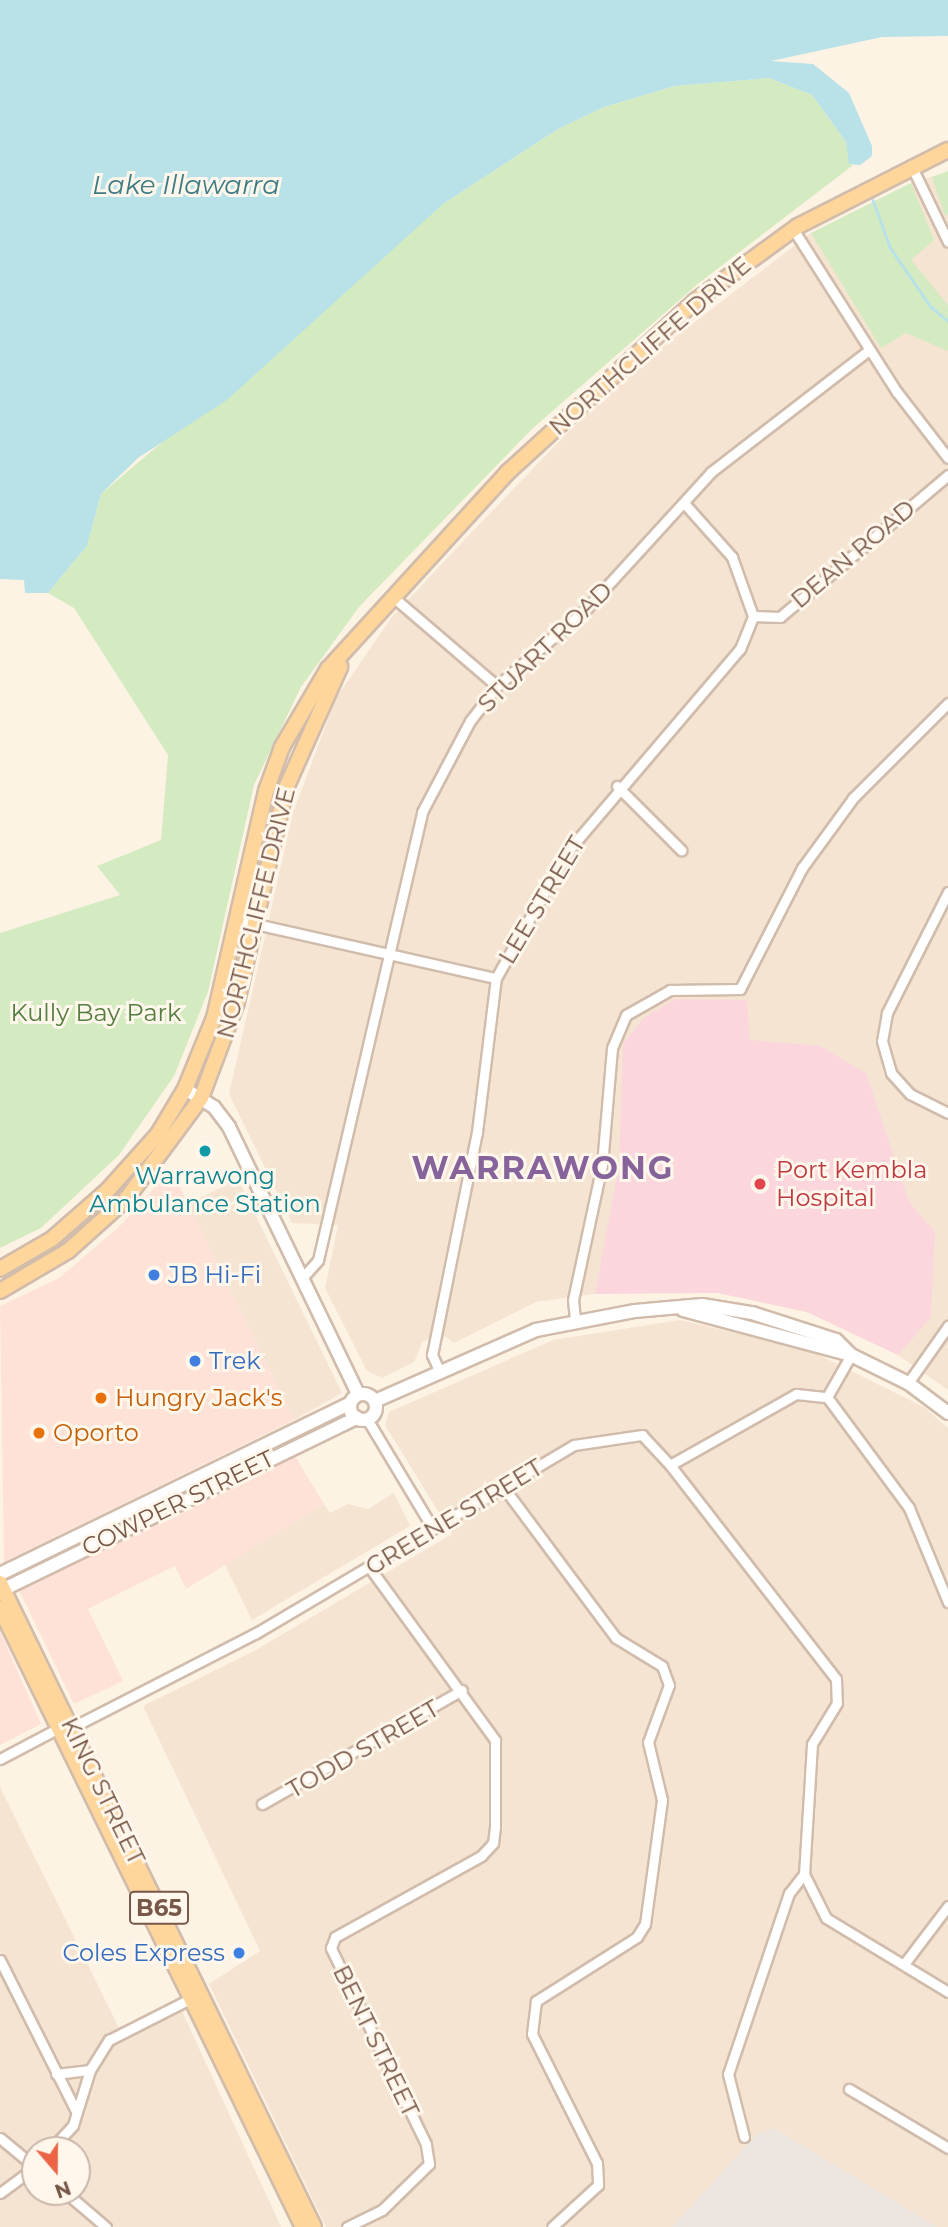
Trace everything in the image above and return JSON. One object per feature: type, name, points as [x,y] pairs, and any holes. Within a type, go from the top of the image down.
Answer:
[{"type":"main road","name":"NORTHCLIFFE DRIVE","points":[[0,1269],[52,1239],[108,1190],[158,1134],[185,1089],[214,1018],[266,791],[282,747],[328,669],[392,596],[547,433],[695,301],[793,229],[911,165],[948,150]]},
{"type":"main road","name":"NORTHCLIFFE DRIVE","points":[[0,1291],[68,1251],[118,1207],[162,1158],[201,1098],[227,1036],[286,788],[308,727],[336,673],[392,596]]},
{"type":"main road","points":[[185,1089],[201,1098],[229,1126],[302,1278],[362,1419]]},
{"type":"main road","points":[[362,1419],[375,1401],[439,1370],[575,1319],[702,1306],[752,1313],[836,1340],[851,1355]]},
{"type":"main road","points":[[683,1310],[724,1322],[783,1334],[851,1355],[908,1383],[948,1413]]},
{"type":"main road","points":[[724,1322],[752,1313]]},
{"type":"main road","points":[[752,1313],[783,1334]]},
{"type":"main road","points":[[354,1398],[375,1401]]},
{"type":"main road","name":"COWPER STREET","points":[[0,1574],[354,1398]]},
{"type":"main road","name":"COWPER STREET","points":[[1,1588],[362,1419]]},
{"type":"main road","name":"KING STREET","points":[[1,1588],[64,1727],[73,1761],[188,2000],[303,2227]]},
{"type":"main road","name":"KING STREET","points":[[0,1608],[188,1970],[314,2227]]},
{"type":"street","points":[[911,165],[948,242]]},
{"type":"street","points":[[793,229],[869,350],[948,458]]},
{"type":"street","name":"STUART ROAD","points":[[302,1278],[318,1260],[387,952],[422,812],[443,765],[497,686],[587,608],[711,472],[869,350]]},
{"type":"street","name":"DEAN ROAD","points":[[753,616],[780,617],[948,475]]},
{"type":"street","points":[[684,503],[732,557],[753,616]]},
{"type":"street","points":[[392,596],[497,686]]},
{"type":"street","name":"LEE STREET","points":[[439,1370],[432,1354],[477,1132],[496,978],[567,852],[617,786],[723,670],[753,616]]},
{"type":"street","points":[[575,1319],[573,1300],[602,1165],[617,1029],[643,1002],[670,990],[740,989],[802,868],[853,798],[948,703]]},
{"type":"street","points":[[617,786],[681,850]]},
{"type":"street","points":[[948,892],[887,1013],[882,1041],[891,1073],[910,1094],[948,1113]]},
{"type":"street","points":[[238,920],[496,978]]},
{"type":"street","points":[[908,1383],[948,1326]]},
{"type":"street","points":[[827,1397],[851,1355]]},
{"type":"street","points":[[948,1602],[909,1508],[827,1397],[796,1394],[670,1465],[836,1679],[837,1703],[812,1744],[804,1874],[826,1918],[948,1992]]},
{"type":"street","points":[[362,1419],[433,1529]]},
{"type":"street","name":"GREENE STREET","points":[[0,1759],[256,1633],[573,1445],[642,1436],[670,1465]]},
{"type":"street","points":[[504,1488],[616,1638],[662,1666],[669,1685],[648,1742],[662,1800],[645,1924],[637,1937],[536,2001],[532,2034],[597,2163],[598,2185],[552,2227]]},
{"type":"street","name":"BENT STREET","points":[[347,2227],[382,2210],[429,2164],[426,2144],[331,1948],[335,1937],[493,1843],[495,1740],[462,1690],[370,1567]]},
{"type":"street","name":"TODD STREET","points":[[262,1804],[462,1690]]},
{"type":"street","points":[[744,2137],[728,2074],[789,1893],[804,1874]]},
{"type":"street","points":[[904,1964],[948,1906]]},
{"type":"street","points":[[0,1960],[76,2111]]},
{"type":"street","points":[[66,2136],[90,2070],[109,2040],[188,2000],[188,1970]]},
{"type":"street","points":[[56,2074],[90,2070]]},
{"type":"street","points":[[849,2089],[948,2148]]},
{"type":"street","points":[[0,2138],[21,2155]]},
{"type":"street","points":[[0,2193],[21,2177]]},
{"type":"street","points":[[81,2206],[106,2227]]},
{"type":"shaded area","points":[[948,172],[948,1390],[898,1355],[807,1312],[718,1293],[629,1289],[536,1302],[454,1343],[446,1337],[423,1341],[414,1362],[382,1378],[367,1371],[325,1288],[338,1225],[292,1223],[229,1094],[293,813],[336,698],[392,617],[579,421],[666,344],[811,233],[911,183]]},
{"type":"shaded area","name":"Port Kembla Hospital","points":[[675,999],[747,1000],[750,1040],[820,1046],[866,1073],[909,1202],[935,1232],[931,1317],[898,1355],[807,1312],[718,1293],[595,1294],[619,1165],[623,1043],[644,1018]]},
{"type":"shaded area","points":[[171,1169],[294,1420],[4,1562],[0,1306],[59,1278],[120,1226]]},
{"type":"shaded area","points":[[238,1179],[342,1393],[294,1420],[188,1204]]},
{"type":"shaded area","points":[[680,1320],[809,1350],[924,1407],[948,1428],[948,2227],[927,2227],[777,2130],[748,2146],[673,2227],[326,2227],[209,1984],[260,1951],[143,1706],[256,1650],[452,1534],[385,1425],[389,1412],[553,1340]]},
{"type":"shaded area","points":[[295,1456],[324,1504],[186,1589],[175,1566],[88,1609],[123,1681],[74,1704],[19,1590]]},
{"type":"shaded area","points":[[394,1493],[410,1526],[252,1620],[223,1561],[324,1504],[330,1513],[348,1504],[368,1509]]},
{"type":"shaded area","points":[[0,1631],[41,1724],[0,1745]]},
{"type":"shaded area","points":[[0,1787],[124,2038],[182,2011],[281,2227],[0,2227]]},
{"type":"shaded area","points":[[774,2128],[937,2227],[672,2227],[757,2134]]},
{"type":"green space","name":"Kully Bay Park","points":[[769,78],[812,95],[846,142],[852,166],[699,283],[532,429],[359,607],[301,687],[254,785],[208,992],[174,1076],[119,1155],[41,1228],[0,1248],[0,933],[120,895],[97,866],[161,840],[168,755],[74,608],[48,593],[87,546],[101,494],[443,204],[558,129],[604,107],[675,86]]},
{"type":"green space","points":[[948,171],[948,213],[945,216],[932,177]]},
{"type":"green space","points":[[911,183],[934,240],[911,260],[948,305],[948,351],[906,333],[881,348],[811,233]]},
{"type":"water","name":"Lake Illawarra","points":[[0,0],[948,0],[948,36],[882,37],[771,61],[813,64],[849,93],[872,146],[872,156],[860,165],[849,164],[846,142],[812,95],[769,78],[675,86],[604,107],[558,129],[443,204],[227,400],[138,458],[101,494],[87,546],[48,593],[25,593],[24,580],[0,579]]},
{"type":"waterway","points":[[873,200],[890,247],[931,307],[948,321]]},
{"type":"place","name":"Warrawong Ambulance Station","points":[[205,1151]]},
{"type":"place","name":"Port Kembla Hospital","points":[[760,1184]]},
{"type":"place","name":"JB Hi-Fi","points":[[154,1275]]},
{"type":"place","name":"Trek","points":[[195,1361]]},
{"type":"place","name":"Hungry Jack's","points":[[101,1398]]},
{"type":"place","name":"Oporto","points":[[39,1433]]},
{"type":"place","name":"Coles Express","points":[[239,1953]]},
{"type":"district","name":"WARRAWONG","points":[[543,1168]]}]
